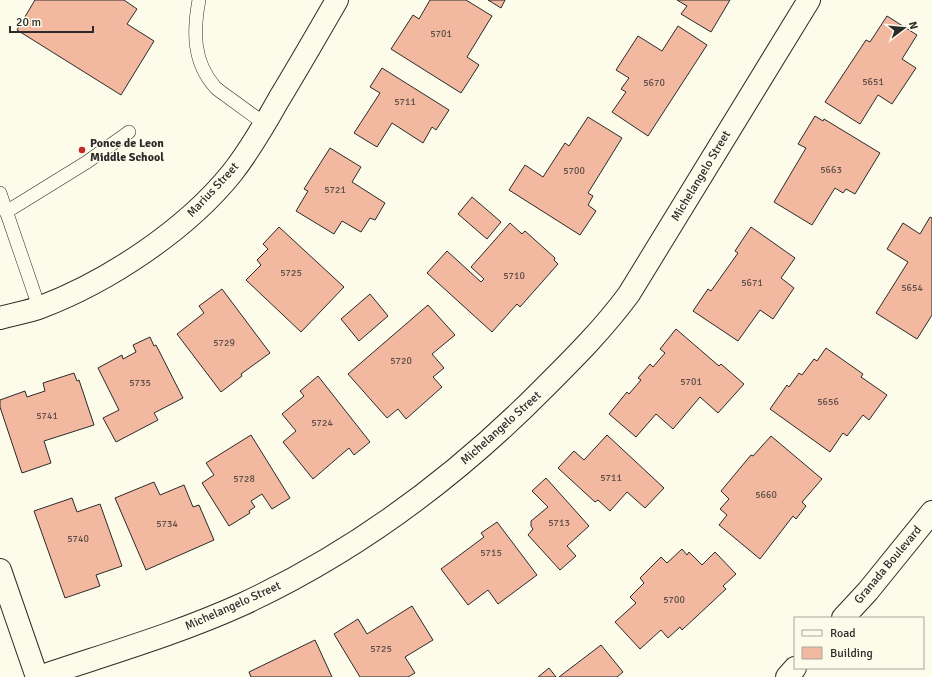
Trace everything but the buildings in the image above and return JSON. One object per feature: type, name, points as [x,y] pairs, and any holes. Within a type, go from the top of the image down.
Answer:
[{"type":"street","name":"Marius Street","points":[[0,318],[39,307],[68,296],[102,278],[164,237],[199,209],[232,172],[264,124],[337,0]]},
{"type":"street","name":"Michelangelo Street","points":[[38,677],[206,620],[310,570],[372,532],[427,493],[513,420],[593,339],[629,294],[809,0]]},
{"type":"street","name":"Granada Boulevard","points":[[844,617],[868,591],[932,512]]},
{"type":"street","points":[[0,570],[38,677]]},
{"type":"street","points":[[787,677],[795,669]]},
{"type":"lane","points":[[199,0],[195,21],[196,41],[198,58],[206,75],[216,88],[264,124]]},
{"type":"lane","points":[[6,212],[87,162],[129,132]]},
{"type":"lane","points":[[0,193],[39,307]]},
{"type":"place","name":"Ponce de Leon Middle School","points":[[82,150]]}]
